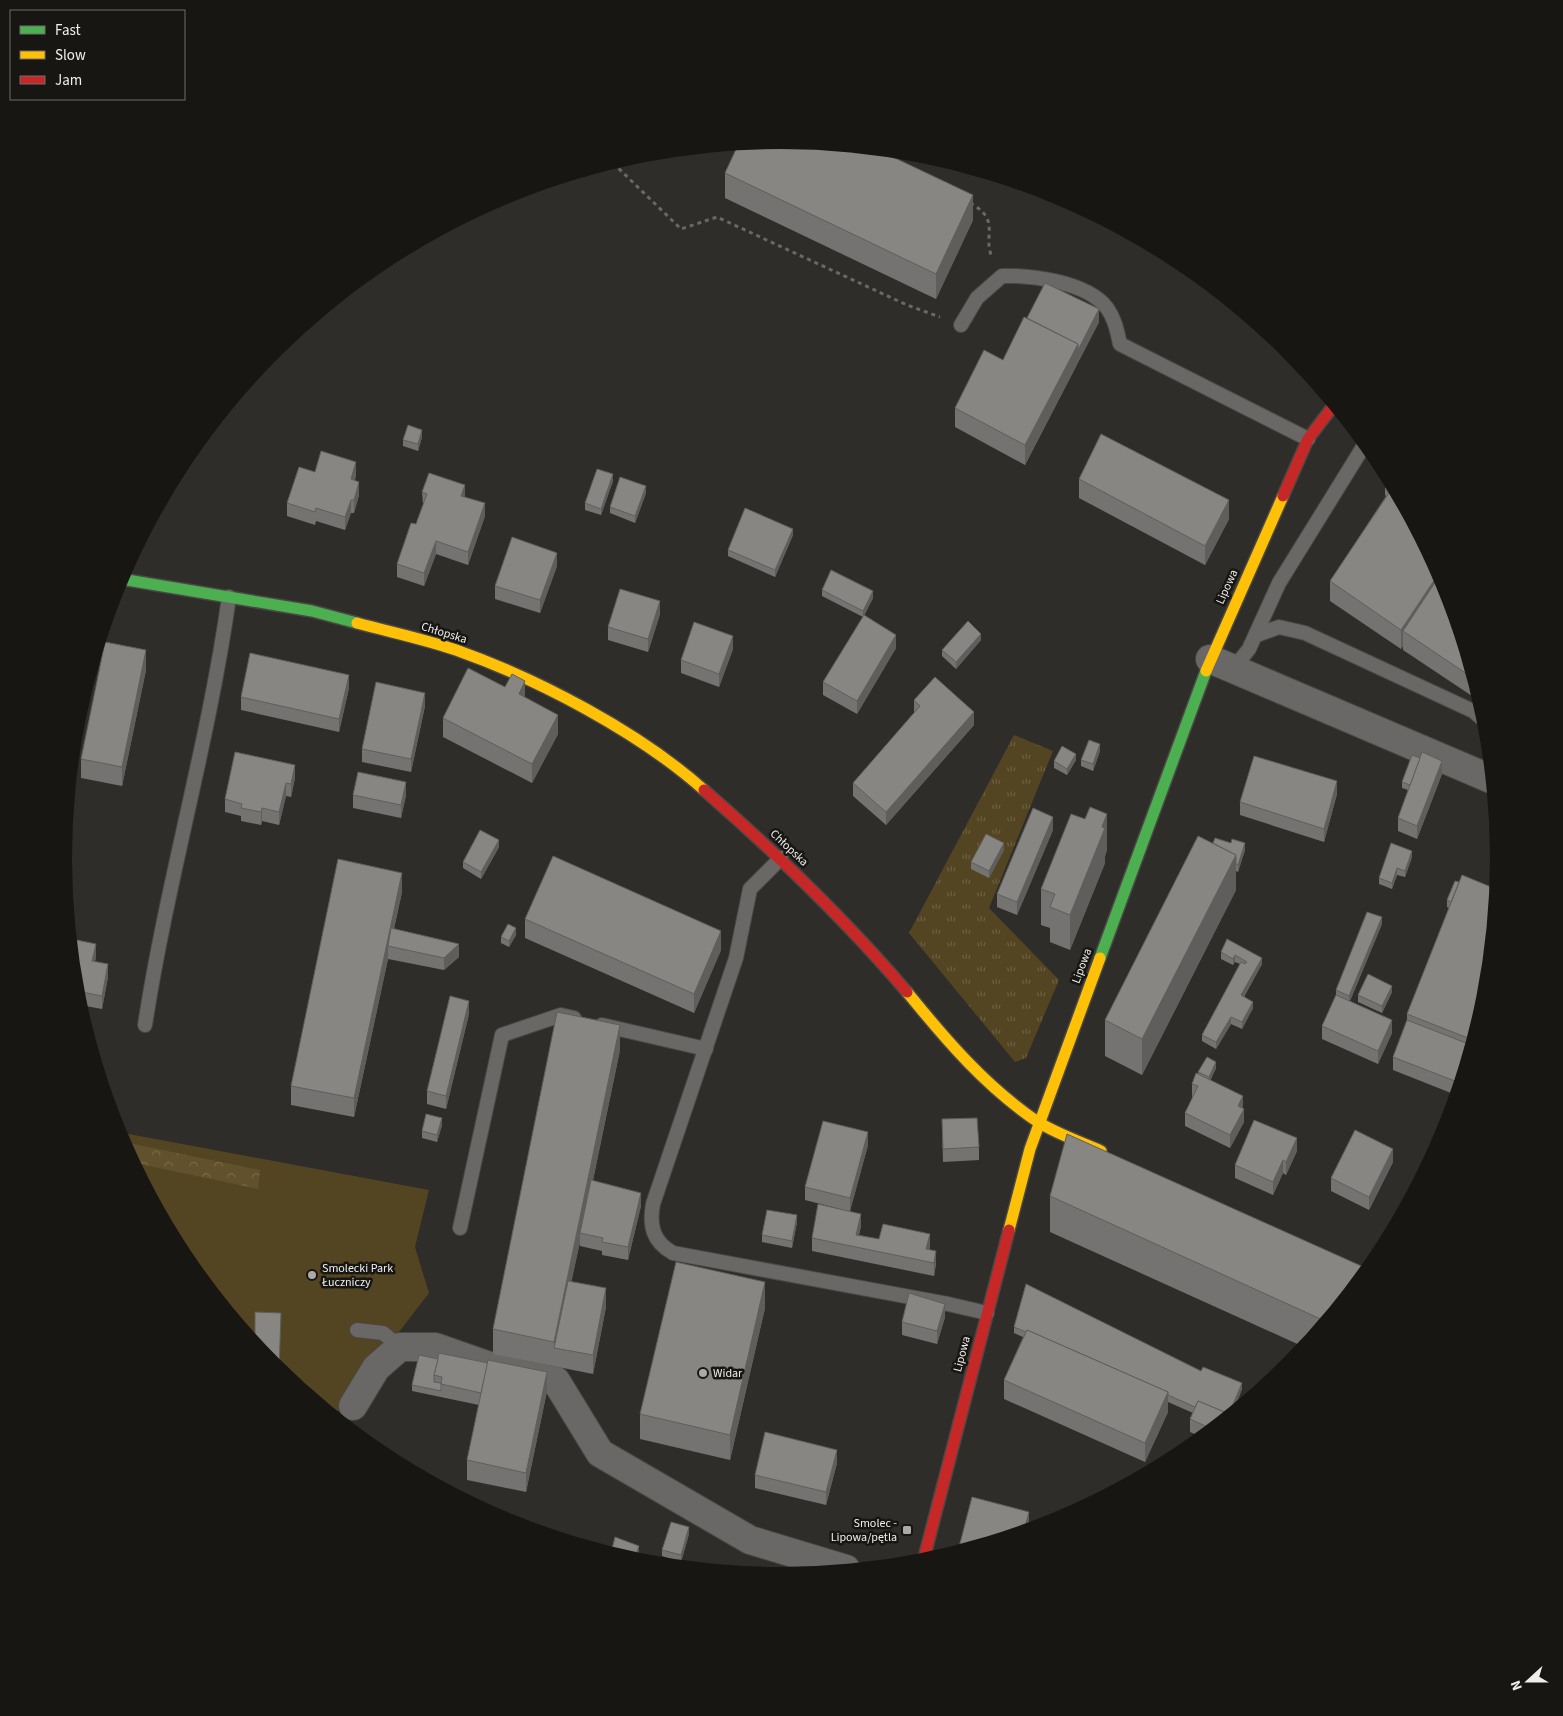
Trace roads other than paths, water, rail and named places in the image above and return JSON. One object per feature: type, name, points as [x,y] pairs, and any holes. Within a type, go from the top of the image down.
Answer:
[{"type":"street","name":"Lipowa","points":[[926,1552],[1030,1149],[1308,440],[1331,410]]},
{"type":"street","name":"Chłopska","points":[[129,580],[312,611],[392,631],[455,650],[522,676],[566,697],[647,746],[692,779],[781,858],[877,957],[944,1036],[1001,1095],[1040,1123],[1115,1158]]},
{"type":"street","points":[[1221,664],[1485,776]]},
{"type":"street","points":[[353,1406],[376,1368],[400,1347],[435,1347],[495,1368],[556,1381],[600,1453],[750,1540],[832,1565]]},
{"type":"lane","points":[[962,325],[977,298],[1002,276],[1031,276],[1082,290],[1106,307],[1116,324],[1120,344],[1308,440]]},
{"type":"lane","points":[[1221,664],[1249,649],[1279,583],[1361,450]]},
{"type":"lane","points":[[145,1025],[159,945],[191,798],[230,597]]},
{"type":"lane","points":[[1256,635],[1279,627],[1305,633],[1475,713]]},
{"type":"lane","points":[[781,858],[750,889],[736,958],[654,1204],[651,1218],[653,1234],[663,1247],[673,1253],[948,1304],[987,1313]]},
{"type":"lane","points":[[460,1228],[502,1035],[560,1014],[706,1050]]},
{"type":"lane","points":[[357,1330],[384,1333],[400,1347]]},
{"type":"place","name":"Smolecki Park Łuczniczy","points":[[312,1275]]},
{"type":"place","name":"Widar","points":[[703,1373]]},
{"type":"place","name":"Smolec - Lipowa/pętla","points":[[907,1530]]}]
